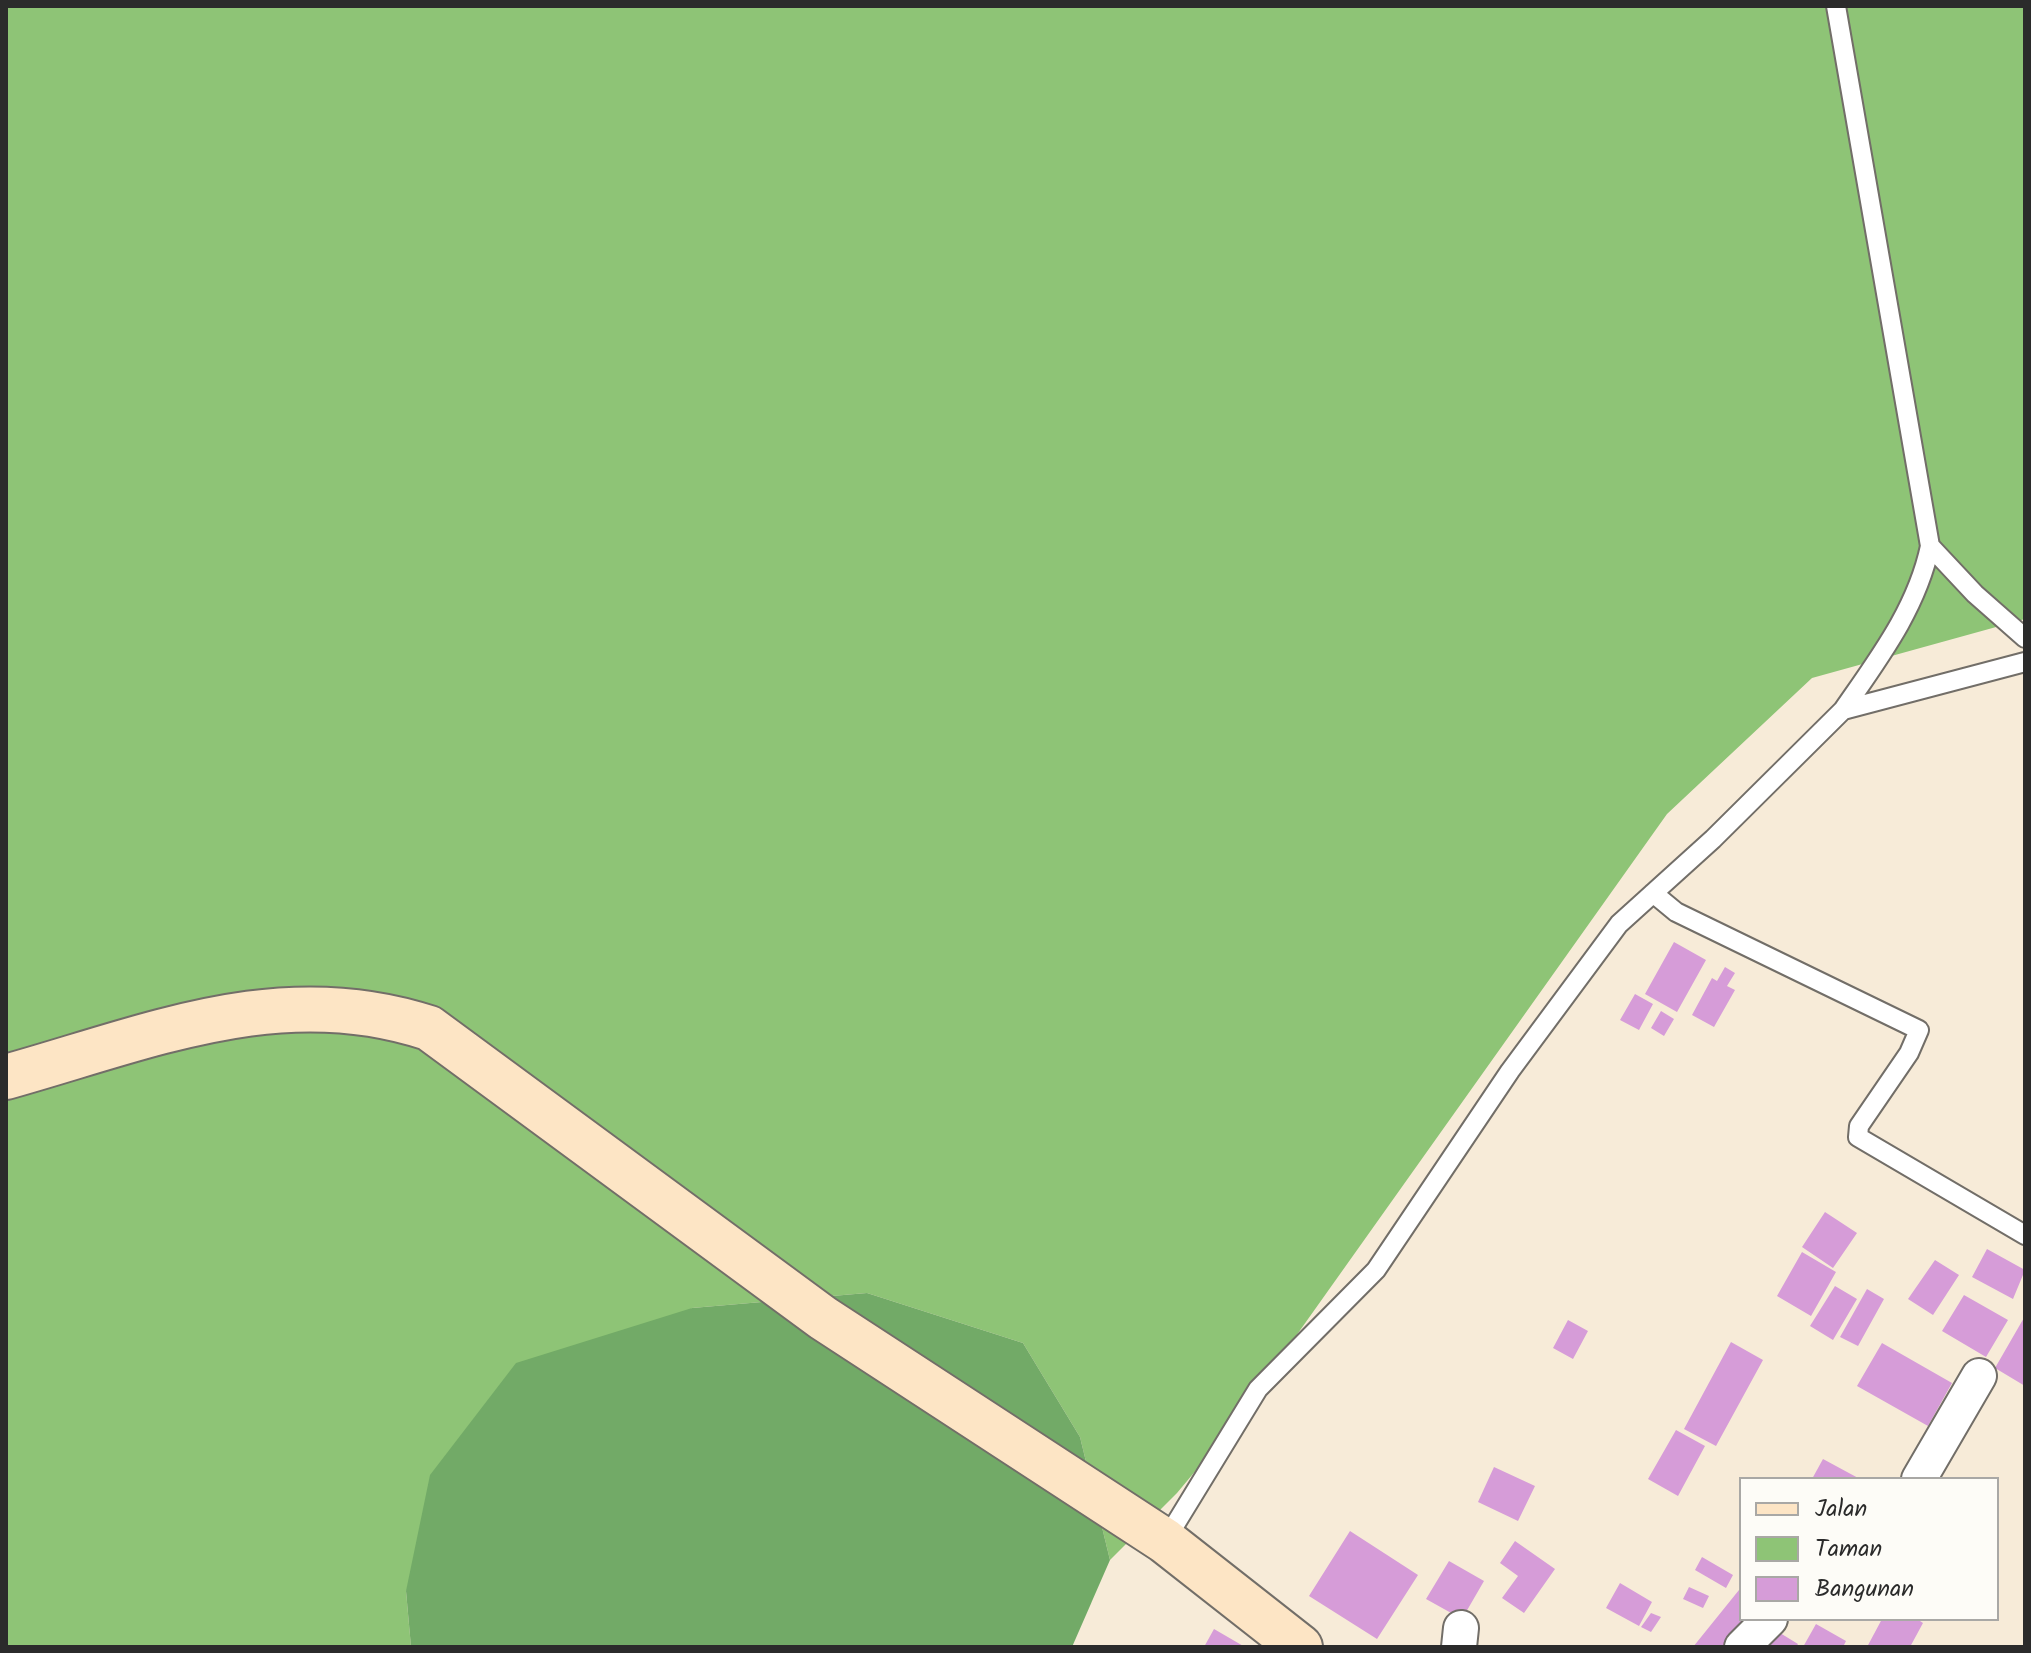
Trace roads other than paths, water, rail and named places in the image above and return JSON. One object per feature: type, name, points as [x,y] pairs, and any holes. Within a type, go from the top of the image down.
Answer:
[{"type":"main road","points":[[6,1077],[257,1010],[349,1009],[392,1016],[429,1028],[823,1318],[1165,1541],[1300,1647]]},
{"type":"street","points":[[1920,1477],[1979,1376]]},
{"type":"street","points":[[1742,1647],[1768,1621]]},
{"type":"lane","points":[[1165,1541],[1258,1389],[1376,1270],[1510,1071],[1619,924],[1713,839],[1843,710],[1905,616],[1924,574],[1930,546],[1836,6]]},
{"type":"lane","points":[[1930,546],[1975,594],[2025,638]]},
{"type":"lane","points":[[1843,710],[2025,662]]},
{"type":"lane","points":[[1653,893],[1676,912],[1919,1030],[1909,1053],[1859,1126],[1858,1137],[2025,1235]]}]
